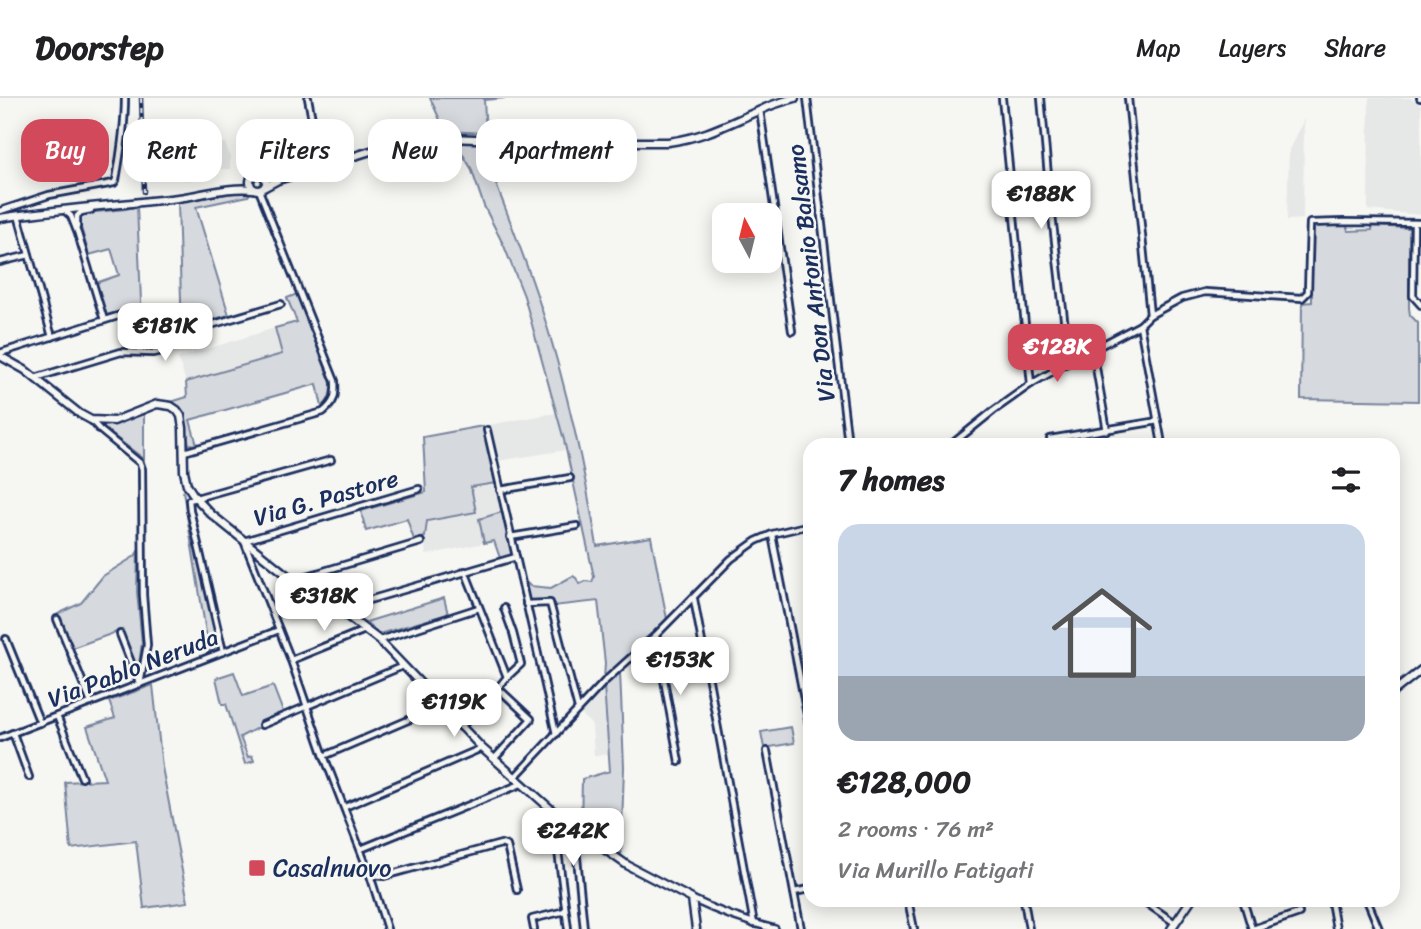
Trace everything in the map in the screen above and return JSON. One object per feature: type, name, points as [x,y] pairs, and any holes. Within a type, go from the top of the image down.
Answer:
[{"type":"main road","points":[[354,156],[409,139],[425,137],[550,142],[676,141],[720,130],[760,110],[769,102],[794,98]]},
{"type":"main road","points":[[238,189],[246,182]]},
{"type":"main road","points":[[250,182],[259,189]]},
{"type":"main road","points":[[259,189],[267,182]]},
{"type":"main road","points":[[0,218],[238,189],[259,189],[274,182]]},
{"type":"main road","points":[[0,354],[36,378],[80,414],[91,419],[114,421],[157,404],[171,406],[177,410],[182,422],[187,485],[211,514],[293,581],[338,609],[379,640],[482,748],[553,811],[627,865],[692,899],[696,929]]},
{"type":"main road","points":[[1400,686],[1421,670]]},
{"type":"main road","points":[[1173,926],[1186,907]]},
{"type":"street","points":[[0,211],[49,195],[114,183],[123,141],[125,98]]},
{"type":"street","points":[[308,98],[312,119]]},
{"type":"street","name":"Via Don Antonio Balsamo","points":[[807,98],[847,438]]},
{"type":"street","points":[[1002,98],[1031,384]]},
{"type":"street","points":[[1041,98],[1069,362]]},
{"type":"street","points":[[1128,98],[1150,315]]},
{"type":"street","points":[[760,110],[792,331]]},
{"type":"street","points":[[184,452],[323,412],[331,405],[335,396],[335,381],[259,189]]},
{"type":"street","points":[[78,234],[76,219],[81,212],[133,202]]},
{"type":"street","points":[[63,210],[71,216],[78,234],[104,320]]},
{"type":"street","points":[[18,215],[52,337]]},
{"type":"street","points":[[959,438],[1031,384],[1140,325],[1150,315],[1182,298],[1205,292],[1302,298],[1308,292],[1310,223],[1421,223]]},
{"type":"street","points":[[1414,223],[1413,296],[1421,305]]},
{"type":"street","points":[[0,262],[29,255]]},
{"type":"street","points":[[36,378],[121,352],[154,353],[167,350],[194,330],[281,304]]},
{"type":"street","points":[[0,354],[121,315]]},
{"type":"street","points":[[1140,325],[1161,438]]},
{"type":"street","points":[[1093,350],[1107,431]]},
{"type":"street","points":[[91,419],[100,430],[140,463],[142,469],[143,595],[147,645],[140,684]]},
{"type":"street","points":[[1057,438],[1158,421]]},
{"type":"street","points":[[487,430],[556,734]]},
{"type":"street","points":[[223,652],[189,500],[331,460]]},
{"type":"street","points":[[500,490],[570,478]]},
{"type":"street","name":"Via G. Pastore","points":[[244,541],[419,489]]},
{"type":"street","points":[[510,537],[577,526]]},
{"type":"street","points":[[514,777],[606,681],[731,559],[756,541],[803,527]]},
{"type":"street","points":[[772,534],[803,694]]},
{"type":"street","points":[[244,541],[361,849],[387,929]]},
{"type":"street","points":[[293,581],[421,542]]},
{"type":"street","points":[[338,609],[516,557]]},
{"type":"street","points":[[465,571],[507,677]]},
{"type":"street","points":[[694,598],[754,924]]},
{"type":"street","points":[[526,604],[550,603],[578,710]]},
{"type":"street","points":[[379,640],[479,608]]},
{"type":"street","points":[[461,727],[521,664],[504,608]]},
{"type":"street","points":[[58,619],[91,703]]},
{"type":"street","name":"Via Pablo Neruda","points":[[0,738],[279,630]]},
{"type":"street","points":[[291,660],[366,630]]},
{"type":"street","points":[[120,634],[140,684]]},
{"type":"street","points":[[656,635],[679,762]]},
{"type":"street","points":[[6,639],[40,723]]},
{"type":"street","points":[[262,725],[403,666]]},
{"type":"street","points":[[494,759],[531,719],[498,688]]},
{"type":"street","points":[[324,756],[441,706]]},
{"type":"street","points":[[57,716],[82,778]]},
{"type":"street","points":[[13,733],[29,777]]},
{"type":"street","points":[[345,807],[482,748]]},
{"type":"street","points":[[767,751],[802,929]]},
{"type":"street","points":[[361,849],[521,784]]},
{"type":"street","points":[[553,811],[568,929]]},
{"type":"street","points":[[574,827],[584,929]]},
{"type":"street","points":[[370,875],[384,876],[503,844],[509,850],[517,890]]},
{"type":"street","points":[[794,892],[803,890]]},
{"type":"street","points":[[692,899],[716,911],[775,929]]},
{"type":"street","points":[[909,907],[914,929]]},
{"type":"street","points":[[1025,907],[1029,929]]},
{"type":"street","points":[[1150,907],[1173,926]]},
{"type":"street","points":[[1245,907],[1253,929],[1300,913]]},
{"type":"street","points":[[1333,907],[1336,929]]},
{"type":"street","points":[[1370,907],[1379,929]]},
{"type":"street","points":[[534,929],[532,919],[565,911]]},
{"type":"shaded area","points":[[430,98],[505,98],[484,100],[485,119],[476,119],[476,133],[462,132],[462,119],[440,119]]},
{"type":"shaded area","points":[[1369,98],[1410,98],[1421,105],[1421,215],[1368,210]]},
{"type":"shaded area","points":[[1304,119],[1303,219],[1287,220],[1289,152]]},
{"type":"shaded area","points":[[462,142],[476,143],[476,182],[495,182],[536,292],[564,386],[586,482],[597,546],[651,537],[667,619],[604,680],[605,663],[598,601],[553,606],[551,600],[529,601],[524,583],[551,588],[573,576],[580,584],[592,582],[594,577],[564,440],[524,296],[484,206],[471,168],[463,155]]},
{"type":"shaded area","points":[[222,143],[225,143],[230,157],[230,169],[222,169]]},
{"type":"shaded area","points":[[251,192],[248,196],[196,207],[229,315],[187,327],[182,332],[178,202]]},
{"type":"shaded area","points":[[137,206],[143,349],[134,348],[121,311],[106,315],[96,283],[119,275],[111,249],[89,255],[79,221],[80,216],[86,213]]},
{"type":"shaded area","points":[[1315,226],[1347,226],[1348,231],[1372,230],[1372,226],[1409,228],[1409,308],[1410,315],[1418,323],[1418,401],[1301,399],[1302,303],[1312,302],[1312,234]]},
{"type":"shaded area","points":[[297,294],[331,383],[327,402],[322,407],[317,384],[190,420],[197,445],[189,444],[184,415],[171,402],[187,397],[186,382],[282,354],[275,328],[297,322],[287,298]]},
{"type":"shaded area","points":[[275,328],[283,354],[186,382],[178,358]]},
{"type":"shaded area","points":[[556,413],[566,450],[491,462],[483,426]]},
{"type":"shaded area","points":[[144,414],[144,459],[102,427]]},
{"type":"shaded area","points":[[483,426],[496,483],[471,487],[476,512],[427,521],[425,537],[414,540],[407,519],[366,531],[361,511],[426,492],[423,437]]},
{"type":"shaded area","points":[[496,483],[502,512],[479,519],[484,543],[426,555],[427,521],[476,512],[470,487]]},
{"type":"shaded area","points":[[183,491],[216,632],[216,649],[209,651]]},
{"type":"shaded area","points":[[502,512],[512,555],[500,558],[494,541],[484,543],[479,519]]},
{"type":"shaded area","points":[[138,551],[137,592],[142,643],[138,671],[122,630],[72,648],[58,614],[81,603],[103,576],[135,556]]},
{"type":"shaded area","points":[[444,598],[448,614],[379,634],[366,622]]},
{"type":"shaded area","points":[[234,672],[243,696],[273,686],[283,712],[260,722],[261,726],[240,737],[248,757],[252,756],[254,761],[245,764],[226,704],[222,704],[216,678]]},
{"type":"shaded area","points":[[620,672],[624,767],[621,856],[581,828],[582,779],[610,771],[604,686]]},
{"type":"shaded area","points":[[153,685],[162,767],[188,902],[144,908],[136,841],[71,849],[65,782],[105,780],[87,727],[115,718],[109,701]]},
{"type":"shaded area","points":[[604,686],[609,754],[594,755],[592,725],[581,714],[582,709]]},
{"type":"shaded area","points":[[791,727],[794,743],[764,748],[761,732]]},
{"type":"railway","points":[[141,98],[144,192]]},
{"type":"place","name":"Casalnuovo","points":[[257,868]]}]
